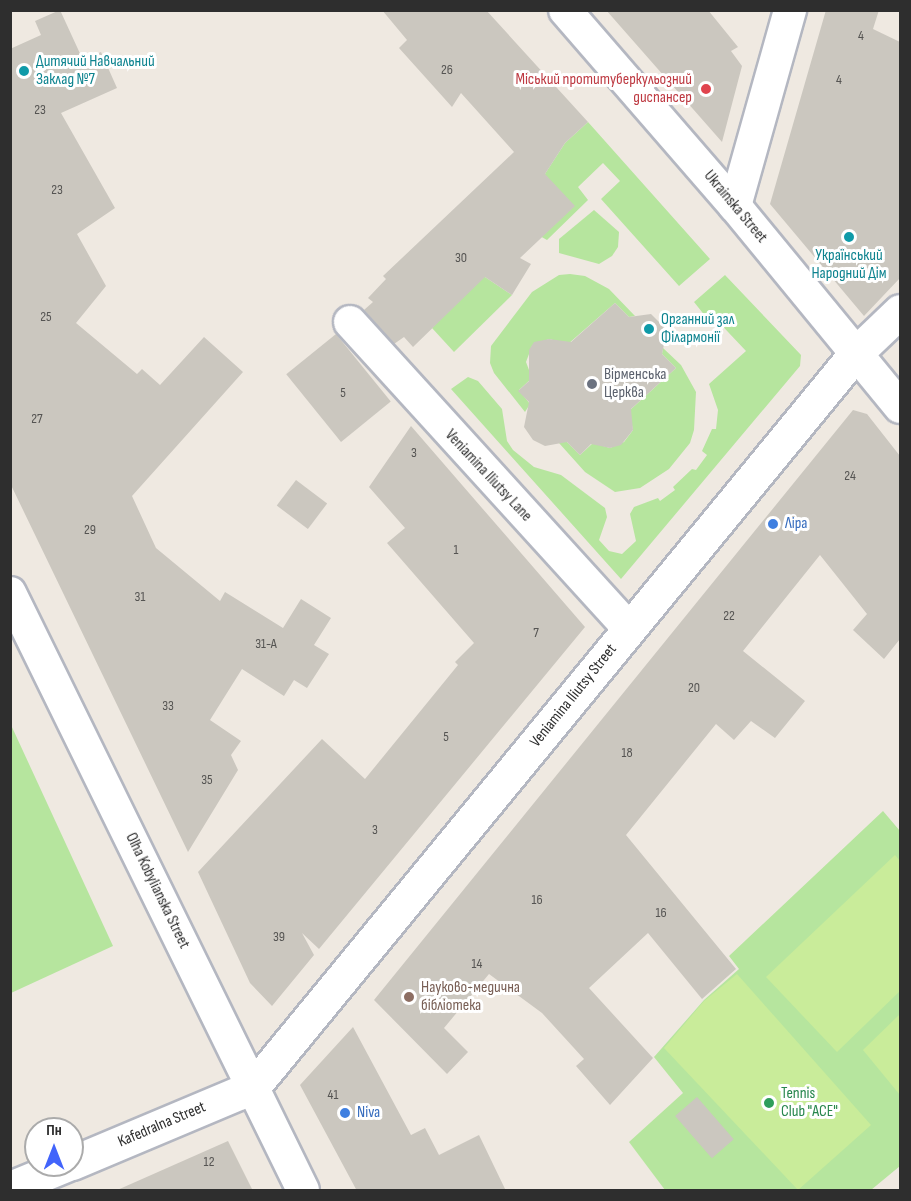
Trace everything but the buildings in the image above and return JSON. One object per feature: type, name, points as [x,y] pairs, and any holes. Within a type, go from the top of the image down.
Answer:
[{"type":"street","name":"Ukrainska Street","points":[[565,10],[735,206],[900,407]]},
{"type":"street","points":[[735,206],[789,10]]},
{"type":"street","name":"Veniamina Iliutsy Street","points":[[253,1087],[855,354],[900,311]]},
{"type":"street","name":"Veniamina Iliutsy Lane","points":[[350,322],[628,628]]},
{"type":"street","name":"Olha Kobylianska Street","points":[[10,592],[303,1191]]},
{"type":"street","name":"Kafedralna Street","points":[[84,1157],[253,1087]]},
{"type":"street","points":[[10,1188],[37,1177]]},
{"type":"green space","points":[[588,122],[710,259],[679,286],[601,199],[620,181],[603,163],[578,187],[588,200],[547,240],[522,226],[499,245],[565,143]]},
{"type":"green space","points":[[594,210],[619,232],[618,247],[612,256],[599,264],[559,253],[559,239]]},
{"type":"green space","points":[[482,275],[512,295],[454,352],[432,328]]},
{"type":"green space","points":[[559,275],[585,276],[609,289],[635,316],[629,317],[615,303],[568,344],[549,339],[532,346],[526,362],[532,378],[519,390],[530,404],[525,412],[494,373],[490,363],[491,346],[532,292]]},
{"type":"green space","points":[[725,275],[801,355],[800,366],[621,579],[451,389],[468,377],[478,381],[502,409],[507,441],[513,450],[534,467],[561,475],[605,508],[607,517],[599,540],[609,551],[622,554],[636,541],[630,514],[634,507],[658,498],[660,501],[675,490],[673,487],[692,469],[696,470],[707,455],[702,451],[712,429],[716,429],[718,410],[709,384],[746,351],[711,314],[706,317],[694,302]]},
{"type":"green space","points":[[663,348],[681,365],[696,392],[694,430],[690,443],[669,469],[640,488],[615,492],[585,472],[559,443],[564,439],[580,455],[593,443],[610,448],[624,442],[633,430],[629,411],[676,368],[662,354]]},
{"type":"green space","points":[[11,725],[113,946],[10,993]]},
{"type":"green space","points":[[883,811],[900,831],[900,1166],[871,1190],[665,1190],[629,1142],[683,1093],[654,1057],[704,1000],[739,969],[729,956]]},
{"type":"green space","points":[[895,855],[900,861],[900,991],[837,1052],[766,977]]},
{"type":"green space","points":[[737,974],[871,1125],[798,1190],[664,1048],[704,1001]]},
{"type":"green space","points":[[900,1014],[900,1095],[863,1050]]},
{"type":"place","name":"Дитячий Навчальний Заклад №7","points":[[24,71]]},
{"type":"place","name":"Міський протитуберкульозний диспансер","points":[[706,89]]},
{"type":"place","name":"Український Народний Дім","points":[[849,237]]},
{"type":"place","name":"Органний зал Філармонії","points":[[649,329]]},
{"type":"place","name":"Вірменська Церква","points":[[592,384]]},
{"type":"place","name":"Ліра","points":[[773,524]]},
{"type":"place","name":"Науково-медична бібліотека","points":[[409,997]]},
{"type":"place","name":"Tennis Club \"ACE\"","points":[[769,1103]]},
{"type":"place","name":"Niva","points":[[345,1113]]}]
